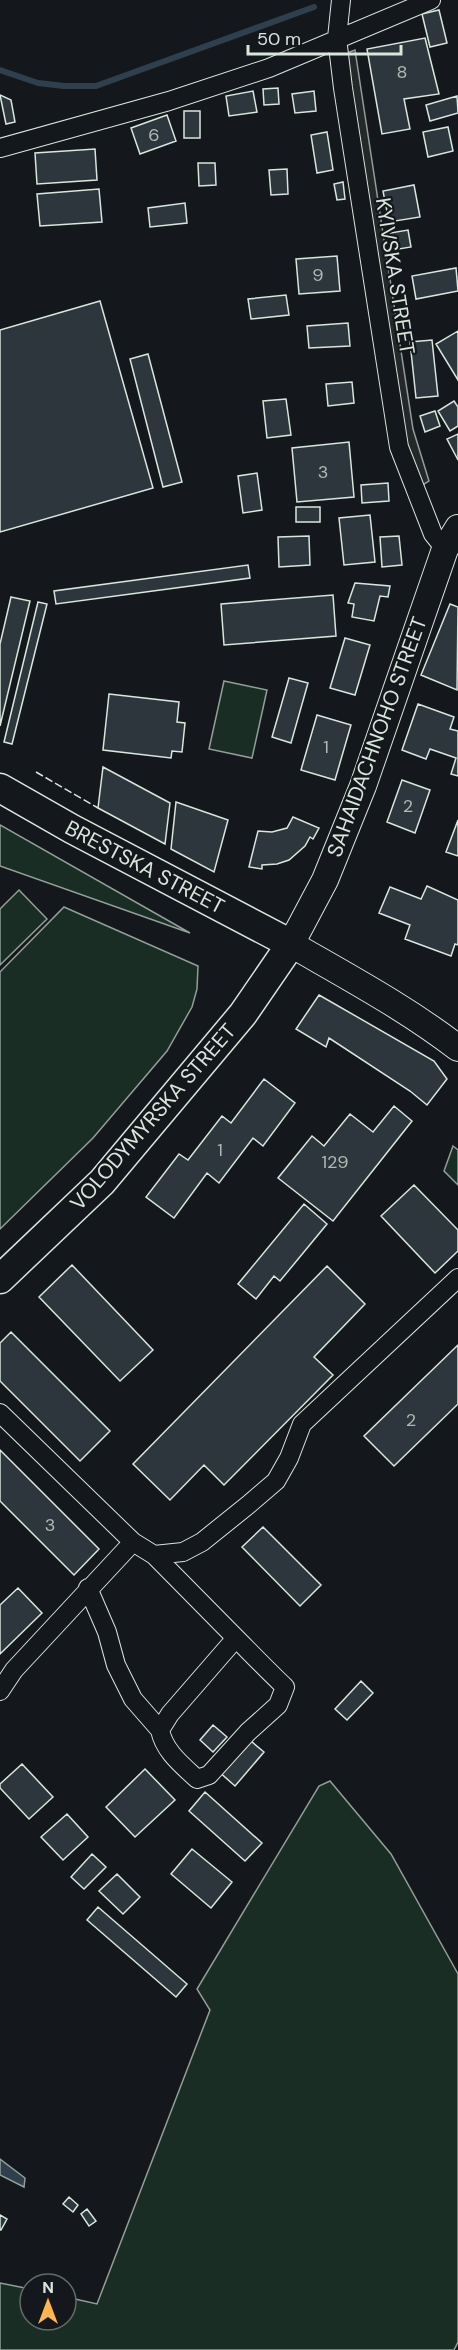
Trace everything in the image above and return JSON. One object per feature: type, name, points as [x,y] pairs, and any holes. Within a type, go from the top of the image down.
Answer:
[{"type":"main road","name":"SAHAIDACHNOHO STREET","points":[[291,944],[325,880],[363,786],[452,539]]},
{"type":"main road","name":"BRESTSKA STREET","points":[[0,788],[72,829],[291,944]]},
{"type":"main road","points":[[291,944],[427,1024],[458,1048]]},
{"type":"main road","name":"VOLODYMYRSKA STREET","points":[[0,1279],[102,1182],[243,1014],[291,944]]},
{"type":"street","name":"KYIVSKA STREET","points":[[341,0],[337,38],[399,447],[433,534],[452,539]]},
{"type":"street","points":[[0,148],[169,101],[269,68],[431,0]]},
{"type":"street","points":[[154,1555],[183,1552],[202,1542],[276,1481],[289,1458],[302,1424],[458,1278]]},
{"type":"street","points":[[0,1413],[133,1542],[154,1555],[285,1687],[278,1705],[248,1732],[208,1775],[197,1779],[162,1742],[160,1730],[133,1699],[116,1665],[107,1632],[88,1588]]},
{"type":"street","points":[[0,1692],[14,1670],[133,1542]]},
{"type":"street","points":[[160,1730],[170,1714],[236,1638]]},
{"type":"green space","points":[[224,681],[267,690],[252,758],[209,749]]},
{"type":"green space","points":[[0,825],[190,933],[0,866]]},
{"type":"green space","points":[[19,890],[47,919],[0,965],[0,909]]},
{"type":"green space","points":[[64,907],[198,966],[197,989],[192,1007],[167,1051],[93,1138],[0,1229],[0,972]]},
{"type":"green space","points":[[453,1146],[458,1150],[458,1185],[444,1171]]},
{"type":"green space","points":[[330,1781],[391,1854],[458,1974],[458,2342],[454,2350],[0,2350],[0,2283],[18,2287],[18,2332],[78,2332],[78,2300],[97,2304],[210,2010],[197,1989],[319,1786]]},
{"type":"shaded area","points":[[355,50],[413,429],[429,481],[415,490],[339,56]]},
{"type":"water","points":[[0,2159],[25,2178],[24,2187],[0,2175]]},
{"type":"building","points":[[439,10],[447,43],[430,47],[422,14]]},
{"type":"building","points":[[425,38],[439,94],[404,99],[410,129],[382,134],[367,49]]},
{"type":"building","points":[[278,88],[279,104],[264,105],[263,89]]},
{"type":"building","points":[[253,91],[257,112],[229,116],[226,96]]},
{"type":"building","points":[[314,91],[316,111],[295,113],[292,94]]},
{"type":"building","points":[[0,95],[11,100],[15,122],[6,124]]},
{"type":"building","points":[[457,96],[458,113],[430,121],[426,105]]},
{"type":"building","points":[[184,111],[200,111],[200,138],[184,138]]},
{"type":"building","points":[[167,115],[176,141],[140,154],[131,128]]},
{"type":"building","points":[[448,127],[453,151],[428,157],[423,132]]},
{"type":"building","points":[[327,132],[333,170],[317,173],[311,135]]},
{"type":"building","points":[[95,149],[97,180],[37,184],[35,153]]},
{"type":"building","points":[[198,163],[215,163],[216,185],[199,186]]},
{"type":"building","points":[[287,169],[288,194],[271,195],[269,170]]},
{"type":"building","points":[[343,182],[345,199],[337,200],[334,184]]},
{"type":"building","points":[[414,185],[420,217],[389,222],[383,191]]},
{"type":"building","points":[[99,189],[102,222],[40,226],[37,194]]},
{"type":"building","points":[[185,203],[187,223],[150,227],[148,208]]},
{"type":"building","points":[[408,230],[411,247],[393,250],[390,233]]},
{"type":"building","points":[[337,256],[340,291],[299,294],[296,259]]},
{"type":"building","points":[[456,268],[458,291],[416,299],[412,276]]},
{"type":"building","points":[[286,295],[289,315],[251,319],[248,299]]},
{"type":"building","points":[[100,301],[153,488],[0,532],[0,330]]},
{"type":"building","points":[[348,323],[350,346],[309,348],[307,326]]},
{"type":"building","points":[[458,331],[458,380],[436,344]]},
{"type":"building","points":[[432,340],[438,396],[416,398],[410,342]]},
{"type":"building","points":[[148,354],[182,482],[163,487],[130,359]]},
{"type":"building","points":[[352,382],[354,403],[328,406],[326,384]]},
{"type":"building","points":[[286,399],[291,435],[267,438],[263,401]]},
{"type":"building","points":[[454,401],[458,407],[458,426],[450,431],[438,411]]},
{"type":"building","points":[[435,411],[440,426],[425,432],[420,416]]},
{"type":"building","points":[[458,434],[458,460],[447,439]]},
{"type":"building","points":[[349,442],[354,497],[297,502],[292,448]]},
{"type":"building","points":[[257,473],[262,510],[243,513],[238,476]]},
{"type":"building","points":[[388,483],[389,501],[362,503],[361,485]]},
{"type":"building","points":[[296,507],[320,507],[320,522],[296,522]]},
{"type":"building","points":[[370,515],[375,562],[344,565],[339,518]]},
{"type":"building","points":[[309,536],[310,565],[279,567],[278,537]]},
{"type":"building","points":[[399,536],[402,565],[382,567],[380,537]]},
{"type":"building","points":[[248,565],[250,578],[56,604],[54,591]]},
{"type":"building","points":[[355,583],[390,586],[388,597],[380,596],[374,621],[352,617],[354,604],[348,603]]},
{"type":"building","points":[[333,595],[336,636],[224,645],[221,604]]},
{"type":"building","points":[[11,597],[30,601],[0,726],[0,644]]},
{"type":"building","points":[[38,602],[47,604],[12,744],[4,742]]},
{"type":"building","points":[[450,604],[458,607],[457,690],[421,675]]},
{"type":"building","points":[[345,638],[370,645],[355,695],[330,688]]},
{"type":"building","points":[[289,678],[308,683],[291,743],[272,737]]},
{"type":"building","points":[[109,694],[179,702],[177,722],[185,723],[182,752],[172,751],[171,758],[103,750]]},
{"type":"building","points":[[418,704],[454,717],[450,729],[458,731],[458,776],[451,774],[456,758],[430,749],[426,759],[402,750]]},
{"type":"building","points":[[317,715],[351,725],[335,780],[301,770]]},
{"type":"building","points":[[103,767],[170,803],[165,844],[98,808]]},
{"type":"building","points":[[402,780],[430,790],[415,833],[387,822]]},
{"type":"building","points":[[176,802],[228,820],[214,872],[171,849]]},
{"type":"building","points":[[293,817],[319,828],[313,839],[310,837],[305,846],[289,860],[262,865],[262,869],[249,867],[258,831],[272,832],[287,828]]},
{"type":"building","points":[[458,820],[458,856],[446,852]]},
{"type":"building","points":[[427,886],[458,900],[458,945],[455,944],[451,956],[405,939],[410,925],[379,913],[390,887],[421,899]]},
{"type":"building","points":[[319,995],[434,1061],[447,1079],[427,1105],[410,1091],[329,1038],[326,1047],[296,1029]]},
{"type":"building","points":[[264,1079],[295,1103],[263,1146],[253,1138],[219,1183],[207,1173],[174,1218],[146,1197],[179,1154],[188,1160],[222,1116],[231,1123]]},
{"type":"building","points":[[394,1106],[412,1121],[333,1221],[278,1178],[312,1136],[324,1146],[350,1114],[373,1132]]},
{"type":"building","points":[[414,1185],[458,1230],[458,1251],[435,1273],[381,1216]]},
{"type":"building","points":[[304,1204],[327,1224],[280,1281],[274,1276],[256,1299],[238,1284]]},
{"type":"building","points":[[72,1265],[153,1350],[120,1381],[39,1297]]},
{"type":"building","points":[[327,1266],[365,1304],[314,1357],[333,1375],[224,1485],[204,1465],[170,1500],[133,1464]]},
{"type":"building","points":[[11,1332],[110,1431],[80,1461],[0,1381],[0,1343]]},
{"type":"building","points":[[458,1345],[458,1404],[394,1466],[364,1436]]},
{"type":"building","points":[[0,1450],[99,1549],[74,1575],[0,1501]]},
{"type":"building","points":[[263,1527],[321,1585],[300,1606],[242,1547]]},
{"type":"building","points":[[18,1588],[42,1613],[0,1654],[0,1605]]},
{"type":"building","points":[[361,1681],[373,1693],[347,1720],[335,1709]]},
{"type":"building","points":[[213,1725],[227,1737],[213,1752],[200,1740]]},
{"type":"building","points":[[246,1737],[264,1752],[235,1786],[217,1770]]},
{"type":"building","points":[[22,1764],[53,1797],[29,1819],[0,1788],[0,1784]]},
{"type":"building","points":[[145,1769],[175,1800],[135,1837],[106,1807]]},
{"type":"building","points":[[205,1792],[262,1843],[245,1861],[189,1811]]},
{"type":"building","points":[[67,1814],[88,1837],[63,1860],[41,1837]]},
{"type":"building","points":[[192,1849],[232,1882],[211,1908],[171,1874]]},
{"type":"building","points":[[92,1854],[106,1867],[84,1889],[71,1877]]},
{"type":"building","points":[[117,1874],[140,1897],[123,1914],[99,1891]]},
{"type":"building","points":[[98,1907],[187,1984],[176,1997],[87,1920]]},
{"type":"building","points":[[69,2197],[78,2205],[73,2212],[63,2204]]},
{"type":"building","points":[[87,2209],[96,2221],[89,2226],[81,2214]]},
{"type":"building","points":[[0,2215],[7,2219],[1,2230],[0,2230]]},
{"type":"waterway","points":[[0,70],[38,83],[96,86],[314,7]]},
{"type":"fence","points":[[36,772],[98,808]]}]
